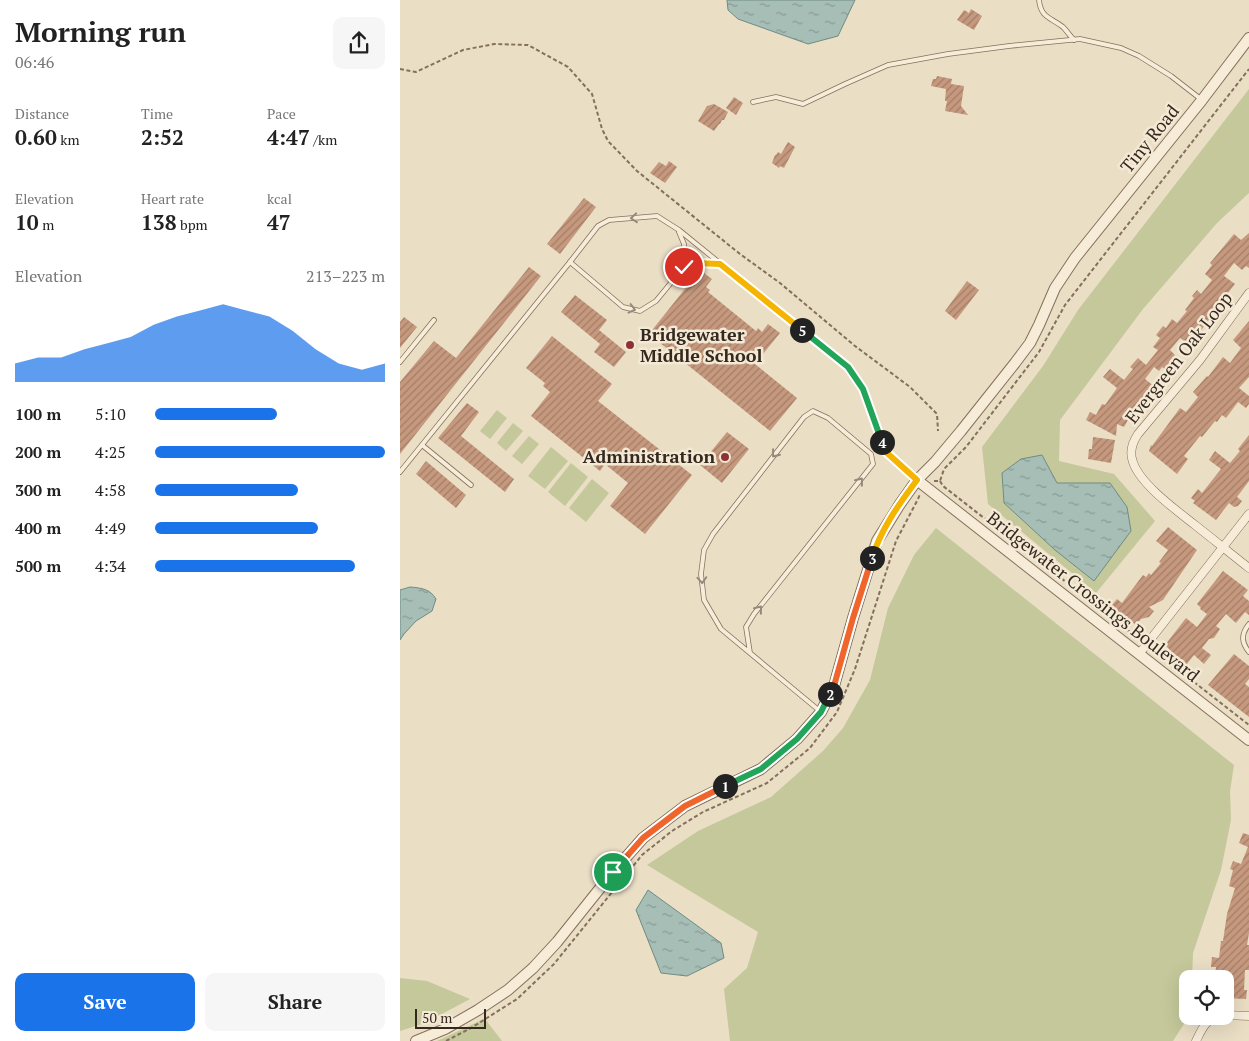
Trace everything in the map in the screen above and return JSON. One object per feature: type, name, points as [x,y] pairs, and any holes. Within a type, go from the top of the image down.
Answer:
[{"type":"street","name":"Tiny Road","points":[[416,1041],[445,1029],[508,990],[533,968],[643,838],[685,806],[761,769],[797,739],[821,712],[834,686],[877,541],[900,504],[917,480],[961,431],[1030,343],[1055,288],[1075,258],[1202,100],[1249,38]]},
{"type":"street","name":"Evergreen Oak Loop","points":[[1249,293],[1200,360],[1138,434],[1133,441],[1131,451],[1135,468],[1153,490],[1249,568]]},
{"type":"street","name":"Bridgewater Crossings Boulevard","points":[[917,480],[1249,740]]},
{"type":"street","points":[[1139,654],[1249,514]]},
{"type":"street","points":[[1234,1015],[1249,1016]]},
{"type":"street","points":[[1196,1041],[1204,1025]]},
{"type":"lane","points":[[1039,0],[1041,10],[1046,16],[1065,30],[1074,40]]},
{"type":"lane","points":[[753,102],[776,97],[803,104],[888,65],[948,54],[1080,39],[1121,48],[1133,53],[1171,76],[1202,100]]},
{"type":"lane","points":[[400,472],[598,226],[609,220],[657,216],[679,230],[848,367],[863,389],[886,452],[917,480]]},
{"type":"lane","points":[[679,230],[684,244],[684,267]]},
{"type":"lane","points":[[570,262],[623,306],[640,311],[656,301],[684,267],[695,263],[720,264]]},
{"type":"lane","points":[[400,362],[434,320]]},
{"type":"lane","points":[[750,653],[746,627],[754,614],[873,464],[871,454],[828,418],[813,410],[804,417],[713,534],[704,550],[701,574],[704,600],[721,629],[821,712]]},
{"type":"lane","points":[[422,445],[471,485]]},
{"type":"lane","points":[[1249,624],[1243,636],[1244,645],[1249,652]]},
{"type":"path","points":[[400,69],[416,72],[463,50],[494,44],[528,45],[568,67],[592,94],[602,129],[608,141],[637,171],[740,254],[780,283],[855,346],[910,387],[938,414],[938,431]]},
{"type":"path","points":[[940,481],[942,486],[1140,640]]},
{"type":"path","points":[[1151,649],[1249,725]]},
{"type":"green space","points":[[1249,89],[1249,193],[1217,223],[1143,309],[1060,420],[1059,461],[1114,474],[1155,521],[1096,593],[988,504],[982,447],[1043,366],[1078,310]]},
{"type":"green space","points":[[497,410],[507,418],[490,439],[480,431]]},
{"type":"green space","points":[[513,423],[523,431],[506,451],[497,443]]},
{"type":"green space","points":[[529,436],[539,444],[522,464],[512,456]]},
{"type":"green space","points":[[551,447],[568,461],[545,489],[528,476]]},
{"type":"green space","points":[[571,463],[588,477],[565,506],[548,492]]},
{"type":"green space","points":[[592,479],[609,493],[586,522],[569,508]]},
{"type":"green space","points":[[936,528],[1234,765],[1230,791],[1231,820],[1221,870],[1193,953],[1192,970],[1179,970],[1179,1025],[1183,1025],[1173,1041],[730,1041],[724,989],[747,968],[758,932],[647,865],[698,831],[771,797],[823,751],[843,728],[870,680],[888,608],[914,555]]},
{"type":"green space","points":[[400,978],[427,981],[470,999],[425,1023],[400,1031]]},
{"type":"green space","points":[[484,1019],[502,1041],[437,1041]]},
{"type":"water","points":[[727,0],[855,0],[838,36],[808,44],[738,19],[728,10]]},
{"type":"water","points":[[1042,455],[1057,483],[1110,483],[1127,507],[1131,531],[1094,581],[1055,550],[1004,503],[1002,473],[1021,459]]},
{"type":"water","points":[[410,587],[425,590],[436,599],[432,611],[416,621],[400,640],[400,590]]},
{"type":"water","points":[[648,890],[721,943],[724,958],[687,976],[661,973],[636,910]]},
{"type":"building","points":[[971,9],[982,16],[974,30],[957,20],[964,10],[969,13]]},
{"type":"building","points":[[937,76],[952,79],[951,84],[964,86],[961,106],[968,115],[945,111],[947,101],[945,101],[946,89],[931,86],[933,79],[936,79]]},
{"type":"building","points":[[734,97],[743,103],[736,115],[726,108]]},
{"type":"building","points":[[714,104],[728,112],[724,120],[714,131],[698,121],[707,106]]},
{"type":"building","points":[[788,142],[795,147],[784,168],[780,166],[779,168],[772,163],[775,155],[778,152],[781,154]]},
{"type":"building","points":[[669,161],[677,167],[665,183],[650,173],[659,162],[666,166]]},
{"type":"building","points":[[584,198],[596,207],[560,254],[547,244]]},
{"type":"building","points":[[1249,233],[1249,268],[1246,266],[1242,270],[1234,263],[1224,276],[1235,284],[1190,345],[1180,338],[1170,350],[1178,360],[1169,372],[1162,367],[1159,371],[1154,367],[1145,379],[1155,387],[1154,390],[1149,396],[1146,393],[1136,406],[1139,408],[1132,413],[1124,427],[1117,424],[1116,436],[1086,420],[1090,412],[1096,415],[1102,404],[1105,405],[1117,388],[1103,377],[1110,369],[1124,380],[1133,369],[1130,367],[1138,358],[1146,365],[1158,350],[1153,347],[1160,338],[1156,335],[1163,326],[1166,328],[1172,319],[1177,323],[1187,311],[1185,310],[1194,298],[1192,296],[1197,290],[1201,294],[1212,280],[1205,274],[1212,265],[1210,263],[1234,234],[1241,240]]},
{"type":"building","points":[[529,267],[541,276],[400,454],[400,382],[434,341],[456,358]]},
{"type":"building","points":[[700,270],[712,279],[706,287],[710,290],[708,292],[756,331],[758,328],[762,332],[768,324],[780,333],[755,364],[797,398],[770,431],[649,334]]},
{"type":"building","points":[[967,281],[979,290],[956,320],[945,311]]},
{"type":"building","points":[[575,295],[607,320],[599,330],[626,352],[614,367],[594,352],[600,344],[561,312]]},
{"type":"building","points":[[404,317],[417,327],[400,348],[400,322]]},
{"type":"building","points":[[1249,321],[1249,377],[1239,388],[1249,396],[1249,404],[1246,408],[1238,402],[1226,418],[1222,415],[1217,422],[1215,421],[1184,456],[1188,459],[1177,474],[1149,451],[1151,445],[1180,408],[1186,412],[1198,397],[1193,392],[1208,377],[1223,357],[1230,363],[1241,348],[1233,340]]},
{"type":"building","points":[[552,336],[612,384],[598,401],[692,475],[645,534],[610,506],[628,483],[605,464],[600,471],[531,416],[550,392],[543,386],[545,383],[526,368]]},
{"type":"building","points":[[467,403],[479,412],[461,436],[514,479],[505,492],[438,438]]},
{"type":"building","name":"Administration","points":[[727,432],[749,449],[722,483],[700,465]]},
{"type":"building","points":[[1249,435],[1249,481],[1237,497],[1242,501],[1238,506],[1234,507],[1229,503],[1216,520],[1193,503],[1195,501],[1191,498],[1198,489],[1202,493],[1221,469],[1209,460],[1215,451],[1230,463],[1240,451],[1238,449]]},
{"type":"building","points":[[1093,437],[1115,440],[1111,463],[1088,459],[1089,449],[1092,449]]},
{"type":"building","points":[[426,461],[466,495],[456,508],[416,474]]},
{"type":"building","points":[[1168,527],[1197,550],[1163,600],[1149,607],[1154,611],[1149,617],[1141,619],[1136,625],[1111,606],[1117,599],[1122,603],[1143,575],[1146,577],[1149,573],[1151,575],[1161,563],[1159,562],[1168,550],[1156,541]]},
{"type":"building","points":[[1223,571],[1248,590],[1243,596],[1249,601],[1249,615],[1245,612],[1236,623],[1226,614],[1216,626],[1220,629],[1214,638],[1209,639],[1202,648],[1211,655],[1204,664],[1194,655],[1186,665],[1168,651],[1169,649],[1165,645],[1186,618],[1197,627],[1207,614],[1197,604]]},
{"type":"building","points":[[1234,654],[1249,666],[1249,679],[1245,684],[1249,687],[1249,717],[1208,685]]},
{"type":"building","points":[[1243,833],[1249,835],[1249,933],[1247,945],[1249,945],[1249,970],[1245,970],[1244,990],[1247,990],[1246,999],[1234,998],[1234,970],[1216,970],[1216,967],[1211,967],[1212,957],[1219,958],[1227,914],[1235,888],[1229,886],[1233,870],[1230,869],[1233,861],[1241,864],[1248,847],[1239,843]]},
{"type":"place","name":"Bridgewater Middle School","points":[[630,345]]},
{"type":"place","name":"Administration","points":[[725,457]]},
{"type":"route","points":[[613,872],[643,838],[685,806],[761,769],[797,739],[821,712],[834,686],[877,541],[917,480],[886,452],[863,389],[848,367],[720,264],[695,263],[684,267]]}]
